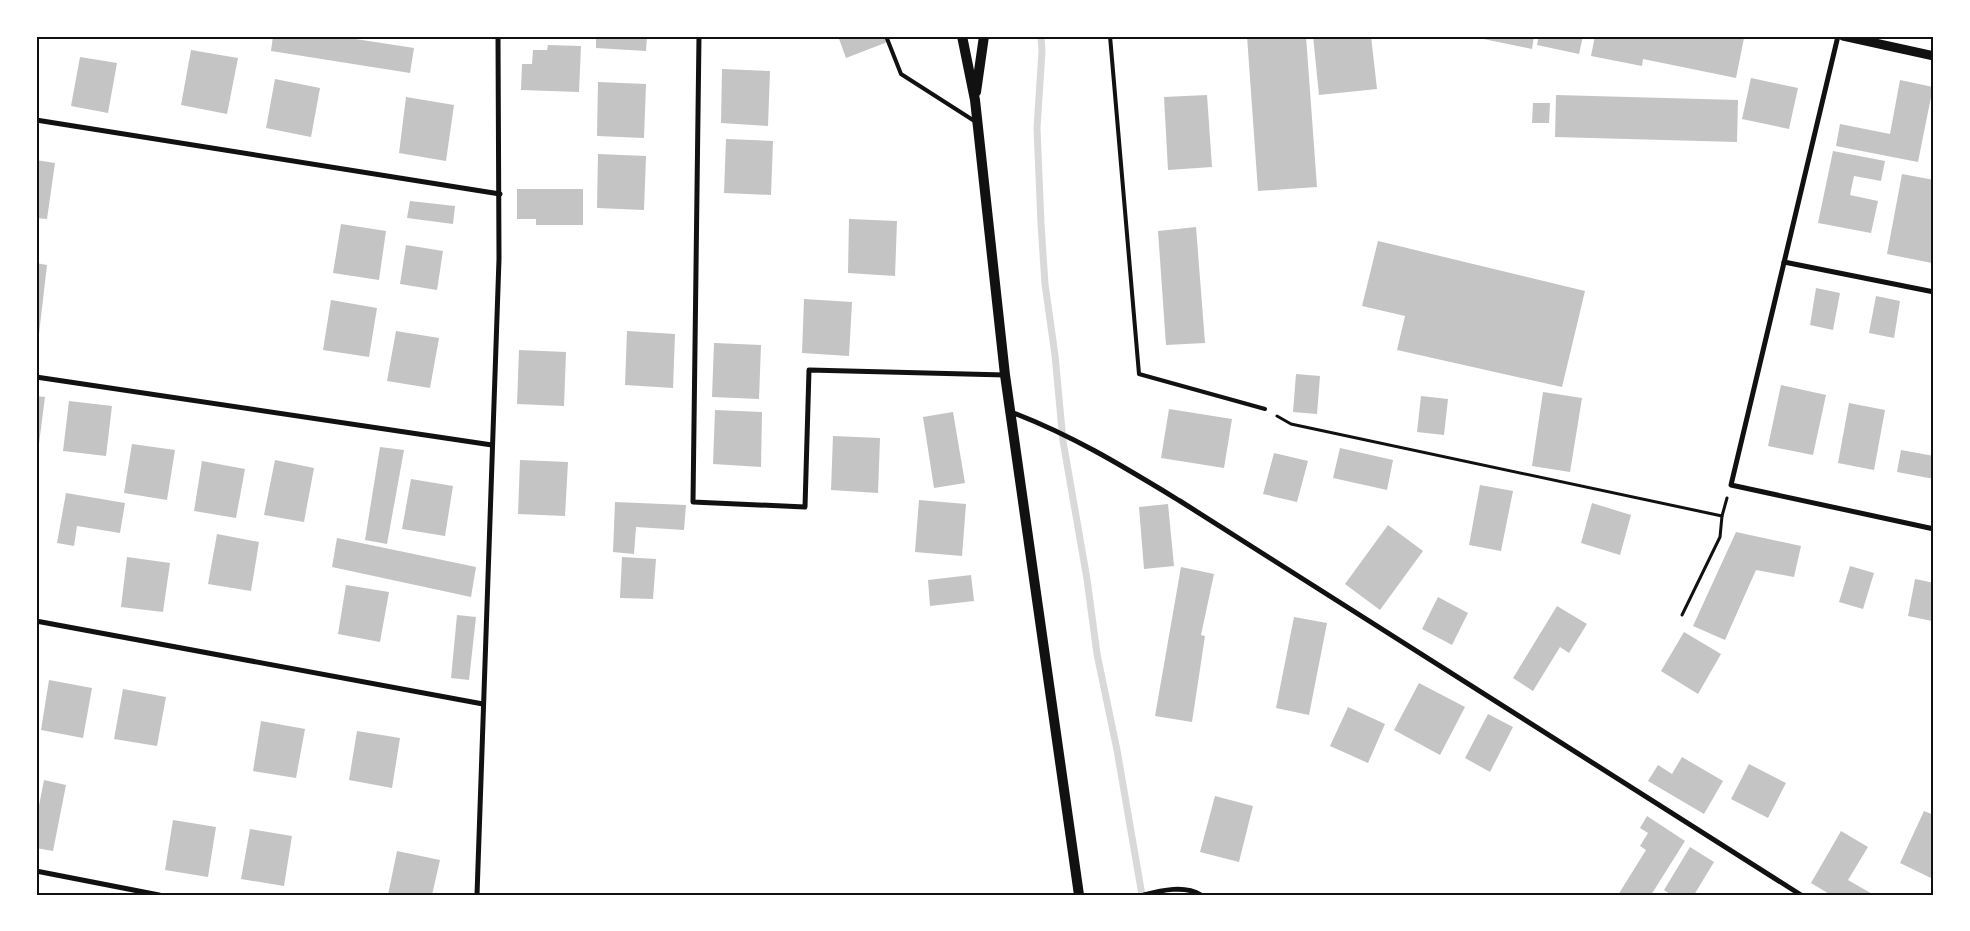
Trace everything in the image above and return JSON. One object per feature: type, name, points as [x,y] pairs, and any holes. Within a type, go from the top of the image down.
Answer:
[{"type":"main road","points":[[962,36],[974,100],[1005,375],[1079,895]]},
{"type":"main road","points":[[974,100],[984,36]]},
{"type":"street","points":[[477,895],[500,194],[498,36]]},
{"type":"street","points":[[698,36],[693,502],[805,507],[810,370],[1005,375]]},
{"type":"street","points":[[1838,36],[1730,486],[1934,529]]},
{"type":"street","points":[[1843,36],[1934,56]]},
{"type":"street","points":[[36,120],[500,194]]},
{"type":"street","points":[[1784,262],[1934,292]]},
{"type":"street","points":[[36,377],[492,445]]},
{"type":"street","points":[[1010,412],[1040,423],[1093,448],[1188,506],[1801,895]]},
{"type":"street","points":[[36,621],[483,704]]},
{"type":"street","points":[[36,871],[159,895]]},
{"type":"street","points":[[1144,895],[1161,890],[1193,890],[1201,895]]},
{"type":"lane","points":[[886,36],[901,74],[977,123]]},
{"type":"lane","points":[[1110,36],[1139,374],[1265,409]]},
{"type":"path","points":[[1265,409],[1291,424],[1722,516]]},
{"type":"path","points":[[1682,615],[1720,536],[1722,516],[1730,486]]},
{"type":"building","points":[[273,36],[336,36],[414,48],[410,73],[271,51]]},
{"type":"building","points":[[596,36],[647,36],[646,51],[596,48]]},
{"type":"building","points":[[838,36],[888,36],[890,41],[846,58]]},
{"type":"building","points":[[1247,36],[1306,36],[1317,187],[1258,191]]},
{"type":"building","points":[[1313,36],[1371,36],[1377,89],[1319,95]]},
{"type":"building","points":[[1469,36],[1534,36],[1532,49]]},
{"type":"building","points":[[1539,36],[1583,36],[1579,54],[1537,45]]},
{"type":"building","points":[[1595,36],[1733,36],[1744,38],[1736,78],[1643,59],[1642,66],[1591,56]]},
{"type":"building","points":[[548,45],[581,46],[579,92],[521,90],[522,64],[532,64],[533,50],[547,50]]},
{"type":"building","points":[[191,50],[238,58],[227,114],[181,105]]},
{"type":"building","points":[[80,57],[117,63],[108,113],[71,106]]},
{"type":"building","points":[[722,69],[770,71],[768,126],[721,123]]},
{"type":"building","points":[[1751,78],[1798,88],[1789,129],[1742,119]]},
{"type":"building","points":[[275,79],[320,88],[311,137],[266,128]]},
{"type":"building","points":[[1900,80],[1933,87],[1918,162],[1836,146],[1840,124],[1890,134]]},
{"type":"building","points":[[598,82],[646,84],[644,138],[597,136]]},
{"type":"building","points":[[1207,95],[1212,167],[1168,170],[1164,97]]},
{"type":"building","points":[[1556,95],[1738,100],[1737,142],[1555,137]]},
{"type":"building","points":[[406,97],[454,105],[446,161],[399,153]]},
{"type":"building","points":[[1533,103],[1550,103],[1549,123],[1532,123]]},
{"type":"building","points":[[726,139],[773,141],[771,195],[724,193]]},
{"type":"building","points":[[1833,151],[1885,161],[1881,181],[1854,176],[1850,195],[1878,201],[1871,233],[1818,223]]},
{"type":"building","points":[[598,154],[646,156],[644,210],[597,208]]},
{"type":"building","points":[[36,160],[55,163],[47,219],[36,218]]},
{"type":"building","points":[[1902,174],[1934,180],[1934,252],[1932,263],[1887,254]]},
{"type":"building","points":[[517,189],[583,189],[583,225],[536,225],[536,219],[517,219]]},
{"type":"building","points":[[410,201],[455,206],[453,224],[407,218]]},
{"type":"building","points":[[849,219],[897,221],[895,276],[848,273]]},
{"type":"building","points":[[341,224],[386,231],[379,280],[333,273]]},
{"type":"building","points":[[1196,227],[1205,343],[1166,345],[1158,231]]},
{"type":"building","points":[[1378,241],[1585,291],[1562,387],[1397,350],[1405,316],[1362,306]]},
{"type":"building","points":[[406,245],[443,251],[437,290],[400,284]]},
{"type":"building","points":[[36,263],[47,265],[39,334],[36,333]]},
{"type":"building","points":[[1816,288],[1840,293],[1833,330],[1810,325]]},
{"type":"building","points":[[1876,296],[1900,301],[1894,338],[1869,333]]},
{"type":"building","points":[[804,299],[852,302],[849,356],[802,353]]},
{"type":"building","points":[[331,300],[377,308],[369,357],[323,350]]},
{"type":"building","points":[[396,331],[439,338],[430,388],[387,381]]},
{"type":"building","points":[[627,331],[675,334],[673,388],[625,385]]},
{"type":"building","points":[[714,343],[761,345],[759,399],[712,397]]},
{"type":"building","points":[[519,350],[566,352],[564,406],[517,404]]},
{"type":"building","points":[[1296,374],[1320,376],[1317,414],[1293,412]]},
{"type":"building","points":[[1781,385],[1826,395],[1813,455],[1768,446]]},
{"type":"building","points":[[1543,392],[1582,398],[1570,472],[1532,466]]},
{"type":"building","points":[[36,396],[45,397],[39,444],[36,444]]},
{"type":"building","points":[[1421,396],[1448,399],[1444,435],[1417,432]]},
{"type":"building","points":[[69,401],[112,406],[106,456],[63,451]]},
{"type":"building","points":[[1849,403],[1885,410],[1874,470],[1838,463]]},
{"type":"building","points":[[1169,409],[1232,419],[1224,468],[1161,458]]},
{"type":"building","points":[[715,410],[762,412],[761,467],[713,464]]},
{"type":"building","points":[[953,412],[965,483],[934,488],[923,417]]},
{"type":"building","points":[[833,436],[880,438],[878,493],[831,490]]},
{"type":"building","points":[[132,444],[175,450],[167,500],[124,493]]},
{"type":"building","points":[[380,447],[404,450],[387,544],[365,540]]},
{"type":"building","points":[[1340,448],[1393,460],[1387,490],[1333,478]]},
{"type":"building","points":[[1901,450],[1934,456],[1934,479],[1897,472]]},
{"type":"building","points":[[1274,453],[1308,461],[1297,502],[1263,494]]},
{"type":"building","points":[[275,460],[314,468],[304,522],[264,515]]},
{"type":"building","points":[[520,460],[568,462],[565,516],[518,514]]},
{"type":"building","points":[[202,461],[245,469],[236,518],[194,511]]},
{"type":"building","points":[[411,479],[453,486],[445,536],[402,529]]},
{"type":"building","points":[[1480,485],[1513,491],[1501,551],[1469,545]]},
{"type":"building","points":[[66,493],[125,503],[120,533],[77,526],[74,546],[57,543]]},
{"type":"building","points":[[919,500],[966,504],[962,556],[915,552]]},
{"type":"building","points":[[615,502],[686,505],[684,530],[636,527],[634,554],[613,552]]},
{"type":"building","points":[[1592,503],[1631,515],[1620,555],[1581,543]]},
{"type":"building","points":[[1168,504],[1174,566],[1144,569],[1139,507]]},
{"type":"building","points":[[1388,525],[1423,551],[1380,610],[1345,584]]},
{"type":"building","points":[[1736,532],[1801,546],[1794,577],[1756,570],[1725,640],[1693,626]]},
{"type":"building","points":[[217,534],[259,542],[251,591],[208,584]]},
{"type":"building","points":[[337,538],[476,567],[471,597],[332,567]]},
{"type":"building","points":[[127,557],[170,563],[163,612],[121,607]]},
{"type":"building","points":[[622,557],[656,559],[653,599],[620,598]]},
{"type":"building","points":[[1850,566],[1874,573],[1863,609],[1839,602]]},
{"type":"building","points":[[1181,567],[1214,574],[1201,635],[1205,636],[1192,722],[1155,716]]},
{"type":"building","points":[[971,575],[974,601],[930,606],[928,580]]},
{"type":"building","points":[[1915,579],[1934,583],[1932,621],[1908,616]]},
{"type":"building","points":[[346,585],[389,592],[380,642],[338,634]]},
{"type":"building","points":[[1438,597],[1468,613],[1452,645],[1422,629]]},
{"type":"building","points":[[1557,606],[1587,624],[1569,653],[1560,647],[1533,691],[1513,678]]},
{"type":"building","points":[[457,615],[476,617],[469,680],[451,678]]},
{"type":"building","points":[[1294,617],[1327,623],[1309,715],[1276,708]]},
{"type":"building","points":[[1684,632],[1721,654],[1698,694],[1661,671]]},
{"type":"building","points":[[49,680],[92,688],[83,738],[41,730]]},
{"type":"building","points":[[1419,683],[1465,707],[1440,755],[1394,730]]},
{"type":"building","points":[[123,689],[166,697],[157,746],[114,739]]},
{"type":"building","points":[[1348,707],[1385,724],[1368,763],[1330,746]]},
{"type":"building","points":[[1488,714],[1513,727],[1490,772],[1465,758]]},
{"type":"building","points":[[261,721],[305,729],[296,778],[253,771]]},
{"type":"building","points":[[357,731],[400,738],[392,788],[349,780]]},
{"type":"building","points":[[1682,757],[1723,781],[1704,814],[1648,781],[1658,765],[1672,774]]},
{"type":"building","points":[[1749,764],[1786,783],[1768,818],[1731,799]]},
{"type":"building","points":[[44,780],[66,785],[53,851],[36,848],[36,821]]},
{"type":"building","points":[[1215,796],[1253,806],[1239,862],[1200,852]]},
{"type":"building","points":[[1924,811],[1934,815],[1933,879],[1900,863]]},
{"type":"building","points":[[1647,816],[1685,841],[1651,895],[1618,895],[1646,850],[1640,846],[1648,833],[1640,828]]},
{"type":"building","points":[[173,820],[216,827],[208,877],[165,870]]},
{"type":"building","points":[[250,829],[292,836],[284,886],[241,879]]},
{"type":"building","points":[[1841,831],[1868,847],[1848,880],[1874,895],[1831,895],[1811,883]]},
{"type":"building","points":[[1690,847],[1714,862],[1694,895],[1671,895],[1664,890]]},
{"type":"building","points":[[397,851],[440,860],[432,895],[388,895]]},
{"type":"waterway","points":[[1041,36],[1042,51],[1037,128],[1041,224],[1045,284],[1055,355],[1063,441],[1087,579],[1097,654],[1117,750],[1142,895]]}]
